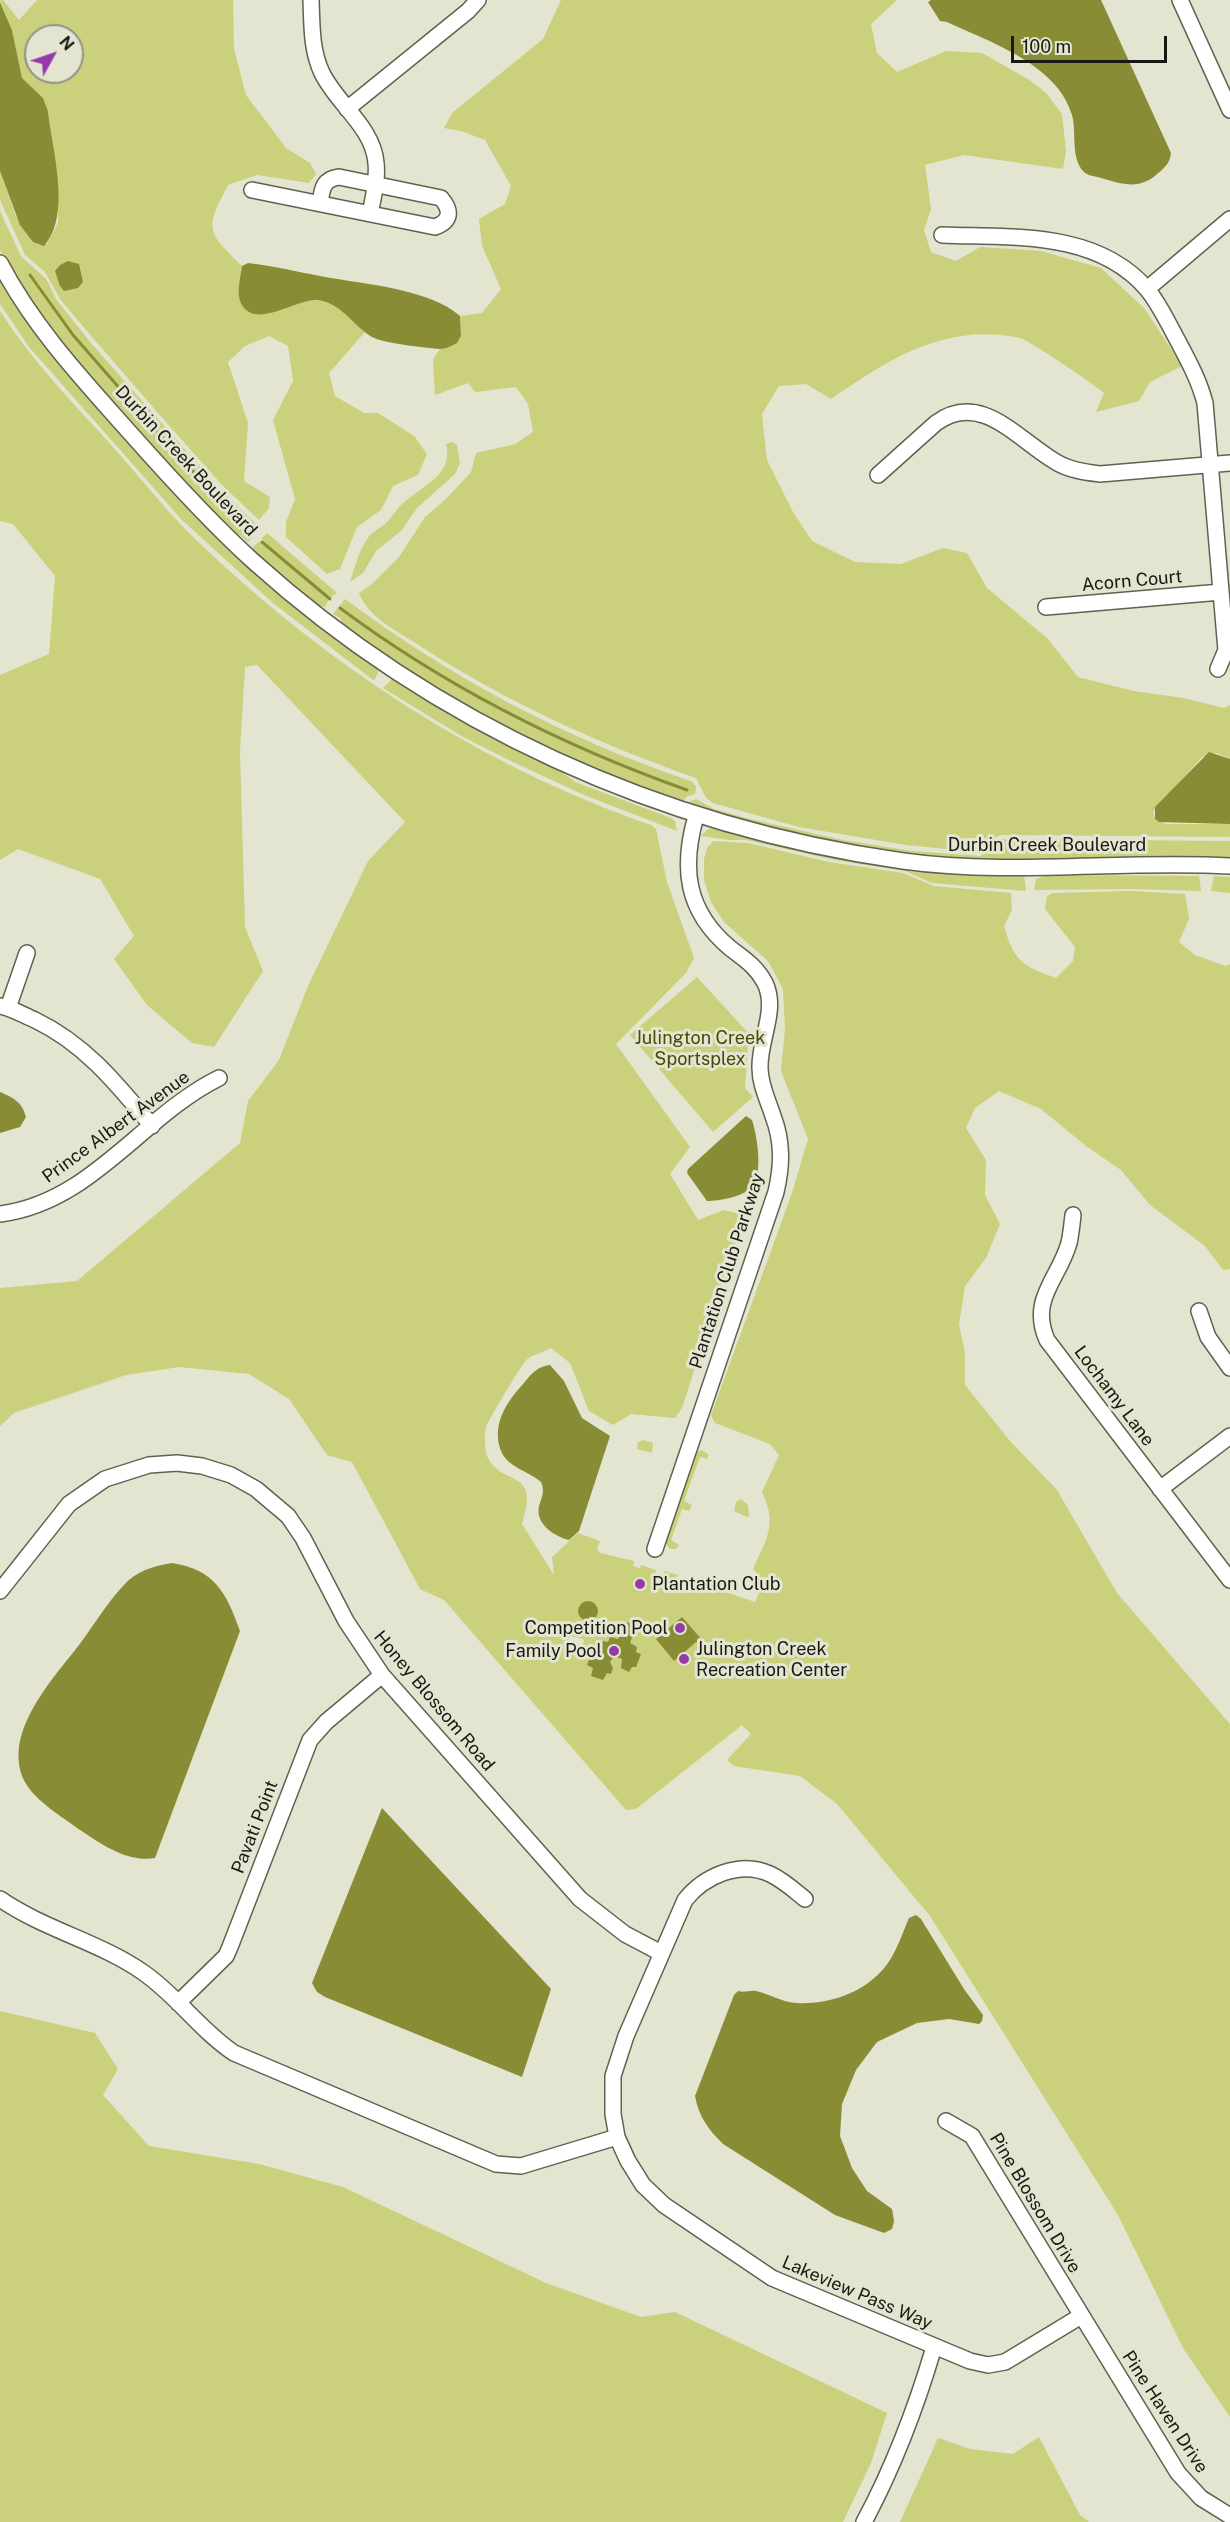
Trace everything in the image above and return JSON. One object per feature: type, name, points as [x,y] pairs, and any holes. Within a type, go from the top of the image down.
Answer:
[{"type":"street","points":[[311,0],[317,62],[327,83],[368,137],[373,148],[377,167],[370,214]]},
{"type":"street","points":[[347,109],[468,12],[478,0]]},
{"type":"street","points":[[1180,0],[1230,110]]},
{"type":"street","points":[[252,190],[435,228],[446,221],[449,216],[447,205],[441,198],[339,177],[331,178],[322,188],[320,203]]},
{"type":"street","points":[[1147,289],[1230,219]]},
{"type":"street","points":[[942,235],[1061,241],[1111,260],[1134,275],[1162,311],[1201,386],[1205,403],[1226,650],[1218,669]]},
{"type":"street","name":"Durbin Creek Boulevard","points":[[0,263],[45,334],[174,483],[228,538],[296,599],[384,664],[472,719],[577,771],[696,816],[813,846],[937,865],[1030,868],[1168,864],[1230,866]]},
{"type":"street","points":[[878,475],[945,416],[961,411],[973,411],[989,416],[1057,463],[1083,472],[1100,474],[1230,463]]},
{"type":"street","name":"Acorn Court","points":[[1046,608],[1221,592]]},
{"type":"street","name":"Plantation Club Parkway","points":[[655,1549],[776,1192],[781,1165],[778,1132],[764,1092],[760,1071],[759,1054],[769,1012],[768,991],[757,968],[716,934],[694,902],[687,863],[696,816]]},
{"type":"street","points":[[27,952],[4,1007],[49,1027],[76,1044],[116,1083],[152,1126]]},
{"type":"street","name":"Prince Albert Avenue","points":[[0,1214],[30,1208],[52,1200],[77,1184],[189,1096],[219,1078]]},
{"type":"street","name":"Lochamy Lane","points":[[1073,1215],[1069,1244],[1041,1307],[1042,1329],[1047,1340],[1230,1580]]},
{"type":"street","points":[[1199,1311],[1208,1337],[1230,1368]]},
{"type":"street","points":[[1160,1489],[1230,1436]]},
{"type":"street","name":"Honey Blossom Road","points":[[0,1591],[69,1504],[105,1479],[149,1465],[177,1463],[202,1466],[231,1475],[256,1489],[288,1516],[303,1538],[346,1621],[382,1675],[580,1899],[625,1934],[661,1953]]},
{"type":"street","name":"Pavati Point","points":[[178,2003],[226,1956],[310,1740],[326,1722],[382,1675]]},
{"type":"street","name":"Lakeview Pass Way","points":[[805,1899],[768,1873],[749,1869],[731,1870],[709,1878],[694,1888],[679,1911],[626,2036],[614,2076],[613,2114],[617,2137],[643,2185],[664,2205],[772,2278],[934,2347],[980,2364],[998,2364],[1016,2356],[1081,2316]]},
{"type":"street","points":[[0,1899],[43,1923],[127,1962],[146,1974],[220,2043],[234,2053],[496,2164],[521,2166],[617,2137]]},
{"type":"street","name":"Pine Blossom Drive","points":[[946,2121],[972,2136],[1081,2316]]},
{"type":"street","name":"Pine Haven Drive","points":[[1081,2316],[1178,2473],[1201,2498],[1230,2516]]},
{"type":"street","points":[[864,2522],[889,2475],[918,2400],[934,2347]]},
{"type":"green space","points":[[0,0],[3,0],[19,20],[37,0],[233,0],[234,49],[246,95],[286,148],[310,163],[316,174],[309,183],[257,175],[228,185],[215,211],[213,229],[221,245],[242,266],[239,290],[241,301],[248,312],[312,300],[332,303],[365,332],[329,373],[335,396],[364,413],[378,413],[414,436],[427,454],[418,475],[393,486],[381,510],[357,527],[340,569],[327,574],[286,537],[286,522],[295,499],[273,420],[293,381],[288,346],[269,336],[245,346],[228,362],[248,423],[244,481],[270,497],[269,508],[259,520],[222,485],[158,413],[60,299],[45,272],[25,255],[0,200],[0,171],[15,214],[33,242],[47,244],[58,223],[58,192],[48,111],[43,98],[28,84],[84,84],[84,24],[24,24],[24,80],[12,30]]},
{"type":"green space","points":[[561,0],[897,0],[871,24],[877,53],[897,72],[946,51],[982,53],[1031,81],[1046,93],[1062,114],[1066,151],[1063,169],[964,155],[925,165],[931,209],[924,230],[931,252],[956,261],[980,247],[1041,251],[1101,268],[1145,309],[1182,366],[1150,382],[1139,401],[1096,412],[1104,393],[1025,340],[993,334],[967,335],[943,340],[897,358],[831,399],[806,384],[779,386],[762,414],[767,460],[793,512],[812,541],[855,562],[901,564],[943,548],[967,553],[987,588],[1047,638],[1078,677],[1134,691],[1183,698],[1224,708],[1230,705],[1230,759],[1217,753],[1202,757],[1153,812],[1155,819],[1166,824],[1230,824],[1230,837],[1001,835],[991,839],[981,851],[976,852],[906,845],[799,827],[713,803],[706,798],[696,778],[623,751],[520,704],[453,667],[394,630],[369,610],[359,593],[372,584],[399,557],[425,517],[446,499],[471,472],[476,453],[515,444],[533,432],[528,404],[516,387],[475,392],[468,383],[435,395],[433,359],[440,349],[450,347],[461,336],[460,316],[482,313],[501,289],[482,246],[479,219],[505,204],[511,186],[485,140],[461,131],[444,128],[452,113],[543,39]]},
{"type":"green space","points":[[0,211],[21,256],[47,280],[56,299],[91,343],[219,488],[260,528],[252,533],[253,537],[248,542],[240,535],[233,534],[201,503],[63,346],[14,277],[0,250]]},
{"type":"green space","points":[[0,274],[157,471],[373,663],[379,670],[375,679],[373,680],[273,603],[182,520],[29,347],[0,304]]},
{"type":"green space","points":[[0,311],[54,382],[181,525],[241,581],[294,625],[348,667],[405,705],[464,740],[587,801],[651,825],[656,829],[667,882],[694,958],[686,973],[616,1044],[690,1147],[670,1174],[698,1220],[724,1210],[745,1215],[682,1408],[675,1418],[631,1414],[613,1425],[589,1411],[570,1363],[551,1348],[526,1360],[492,1416],[485,1431],[487,1456],[493,1466],[523,1485],[527,1493],[527,1506],[522,1524],[554,1575],[552,1557],[578,1533],[600,1541],[597,1550],[601,1553],[634,1561],[633,1566],[640,1568],[641,1565],[656,1570],[656,1573],[662,1576],[664,1571],[678,1575],[676,1581],[696,1587],[698,1583],[755,1602],[760,1591],[753,1588],[755,1582],[752,1581],[756,1572],[753,1569],[766,1540],[770,1523],[767,1504],[762,1492],[779,1455],[770,1444],[715,1423],[711,1415],[792,1193],[808,1139],[781,1071],[785,1029],[783,989],[768,961],[724,922],[711,902],[704,880],[704,859],[707,848],[713,841],[748,843],[829,862],[903,873],[934,886],[1011,893],[1012,910],[1004,926],[1016,955],[1027,966],[1056,978],[1073,961],[1075,947],[1045,909],[1047,896],[1053,893],[1131,891],[1185,894],[1189,919],[1179,942],[1195,955],[1225,966],[1230,964],[1230,1269],[1223,1270],[1205,1246],[1150,1205],[1121,1170],[1086,1146],[1041,1109],[999,1091],[975,1108],[966,1128],[986,1160],[985,1195],[1000,1224],[986,1258],[965,1286],[959,1325],[965,1353],[965,1385],[1010,1441],[1057,1490],[1117,1593],[1230,1724],[1230,2417],[1183,2348],[1118,2215],[930,1916],[837,1804],[800,1776],[734,1766],[727,1760],[751,1734],[742,1725],[636,1809],[626,1810],[444,1600],[420,1589],[352,1462],[327,1455],[289,1399],[249,1374],[179,1367],[126,1375],[14,1413],[0,1426],[0,1288],[77,1281],[240,1143],[248,1101],[279,1060],[308,986],[368,861],[405,822],[257,665],[245,667],[240,751],[245,927],[263,971],[214,1047],[192,1043],[147,1005],[114,959],[134,936],[100,879],[18,849],[0,860],[0,675],[49,654],[55,576],[13,524],[0,521]],"holes":[[[570,1636],[583,1639],[584,1642],[578,1648],[566,1644]]]},
{"type":"green space","points":[[452,442],[457,445],[460,463],[455,474],[417,508],[401,531],[376,551],[363,573],[350,582],[366,540],[387,522],[403,503],[435,479],[445,464],[446,444]]},
{"type":"green space","points":[[267,533],[337,593],[329,599],[325,607],[316,606],[253,553],[253,547],[258,542],[263,542],[262,538]]},
{"type":"green space","points":[[345,599],[426,655],[511,704],[599,746],[691,781],[696,786],[695,794],[686,797],[682,805],[523,739],[410,674],[341,626],[341,619],[333,614]]},
{"type":"green space","points":[[392,679],[556,767],[575,782],[671,818],[675,821],[677,831],[584,795],[463,737],[383,688]]},
{"type":"green space","points":[[696,799],[714,809],[746,818],[843,840],[912,851],[980,856],[998,841],[1007,839],[1230,841],[1230,860],[955,860],[842,845],[687,806],[688,802]]},
{"type":"green space","points":[[717,827],[1024,875],[1026,891],[932,883],[905,871],[835,860],[746,840],[701,836],[708,829]]},
{"type":"green space","points":[[1046,875],[1199,876],[1201,891],[1034,890],[1036,879]]},
{"type":"green space","points":[[1214,876],[1230,877],[1230,893],[1211,891]]},
{"type":"green space","name":"Julington Creek Sportsplex","points":[[697,977],[751,1036],[744,1042],[748,1047],[745,1088],[753,1097],[713,1132],[630,1035]]},
{"type":"green space","points":[[643,1440],[653,1443],[652,1453],[637,1449],[638,1442]]},
{"type":"green space","points":[[701,1450],[708,1454],[708,1459],[700,1457],[684,1501],[692,1505],[689,1511],[682,1509],[671,1540],[679,1545],[676,1549],[670,1549],[664,1541],[694,1453]]},
{"type":"green space","points":[[741,1499],[748,1505],[749,1516],[747,1517],[734,1511],[736,1502]]},
{"type":"green space","points":[[0,2011],[95,2033],[118,2069],[103,2095],[149,2146],[259,2164],[343,2187],[546,2283],[641,2317],[675,2312],[887,2413],[871,2463],[843,2522],[0,2522]]},
{"type":"green space","points":[[1039,2437],[1080,2515],[1089,2522],[900,2522],[938,2438],[970,2449],[1013,2454]]},
{"type":"shaded area","points":[[931,0],[1101,0],[1171,153],[1168,163],[1149,180],[1136,184],[1116,182],[1086,173],[1080,166],[1075,152],[1072,115],[1064,97],[1053,82],[1038,69],[1002,47],[940,21],[928,2]]},
{"type":"shaded area","points":[[0,2],[12,30],[24,84],[28,84],[43,98],[48,111],[59,200],[52,233],[44,246],[33,242],[20,225],[0,171]]},
{"type":"shaded area","points":[[68,261],[79,264],[83,282],[78,288],[64,291],[55,271]]},
{"type":"shaded area","points":[[248,263],[377,285],[432,300],[460,316],[461,336],[457,343],[442,349],[385,341],[372,337],[339,309],[325,301],[316,300],[270,313],[253,314],[242,306],[239,295],[242,266]]},
{"type":"shaded area","points":[[1209,752],[1230,759],[1230,824],[1159,822],[1155,819],[1155,807]]},
{"type":"shaded area","points":[[0,1092],[17,1101],[26,1117],[20,1127],[0,1133]]},
{"type":"shaded area","points":[[746,1116],[752,1120],[756,1135],[758,1165],[755,1182],[747,1191],[736,1196],[707,1201],[687,1173],[688,1169]]},
{"type":"shaded area","points":[[550,1365],[564,1381],[582,1418],[610,1436],[579,1531],[569,1540],[557,1536],[543,1524],[540,1518],[539,1506],[543,1491],[541,1482],[506,1459],[499,1445],[499,1425],[511,1398],[535,1371]]},
{"type":"shaded area","points":[[172,1563],[199,1571],[217,1585],[230,1605],[240,1631],[155,1858],[135,1858],[115,1851],[80,1830],[36,1796],[25,1782],[19,1763],[20,1744],[25,1725],[34,1707],[117,1592],[139,1573]]},
{"type":"shaded area","points":[[584,1601],[592,1601],[598,1607],[598,1615],[592,1621],[584,1621],[578,1615],[578,1607]]},
{"type":"shaded area","name":"Competition Pool","points":[[682,1617],[702,1640],[699,1644],[696,1642],[674,1661],[656,1639]]},
{"type":"shaded area","name":"Family Pool","points":[[619,1622],[630,1623],[639,1630],[633,1635],[630,1643],[637,1647],[636,1652],[641,1654],[636,1667],[632,1667],[629,1672],[621,1668],[622,1659],[614,1656],[610,1662],[613,1668],[611,1674],[607,1673],[603,1680],[591,1676],[593,1668],[587,1665],[590,1657],[597,1656],[592,1652],[595,1643],[600,1645],[603,1641],[608,1642],[610,1637],[618,1639],[621,1631]]},
{"type":"shaded area","points":[[382,1808],[551,1989],[522,2077],[325,1997],[317,1992],[312,1983]]},
{"type":"shaded area","points":[[916,1915],[921,1919],[964,1989],[983,2015],[979,2024],[949,2019],[917,2023],[877,2042],[856,2070],[842,2104],[840,2136],[852,2168],[867,2191],[892,2209],[894,2221],[892,2229],[884,2233],[835,2215],[723,2144],[705,2122],[695,2096],[734,1995],[738,1991],[756,1991],[796,2003],[823,2001],[849,1994],[861,1988],[882,1971],[893,1955],[909,1918]]},
{"type":"waterway","points":[[30,275],[73,335],[184,462],[252,533]]},
{"type":"waterway","points":[[262,542],[330,599]]},
{"type":"waterway","points":[[340,608],[422,664],[507,712],[595,754],[687,790]]},
{"type":"place","name":"Plantation Club","points":[[640,1584]]},
{"type":"place","name":"Competition Pool","points":[[680,1628]]},
{"type":"place","name":"Family Pool","points":[[614,1651]]},
{"type":"place","name":"Julington Creek Recreation Center","points":[[684,1659]]}]
